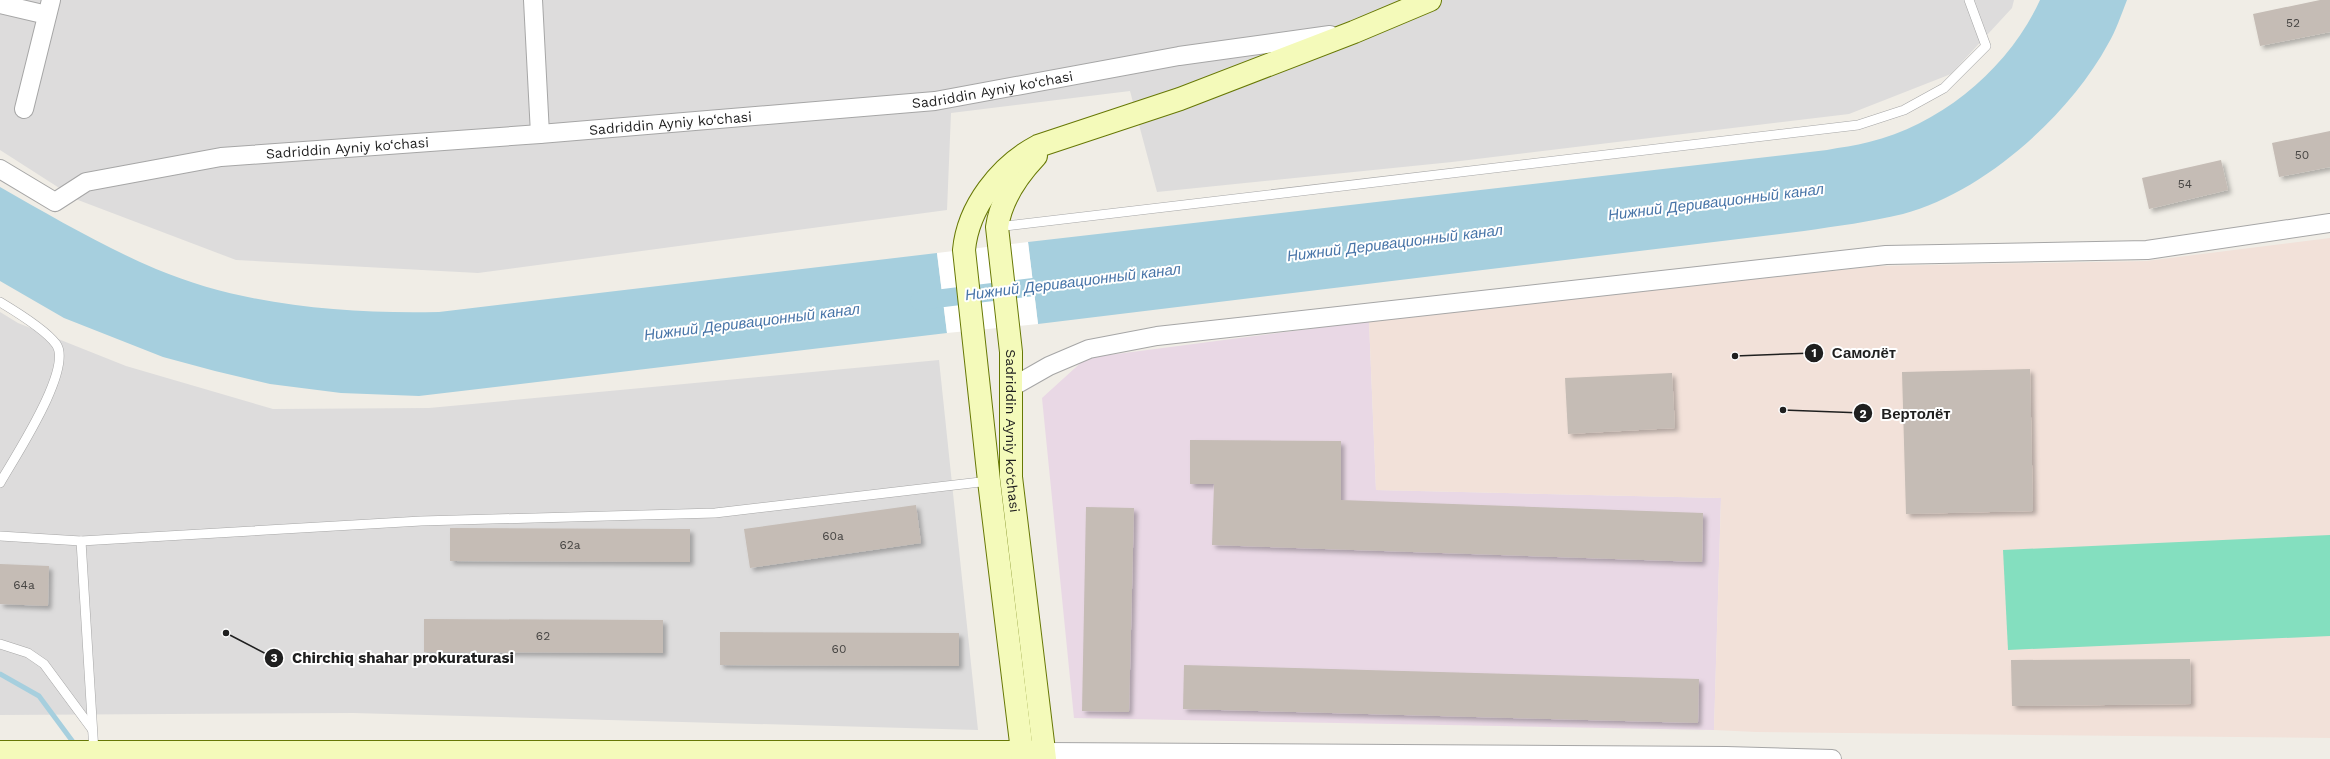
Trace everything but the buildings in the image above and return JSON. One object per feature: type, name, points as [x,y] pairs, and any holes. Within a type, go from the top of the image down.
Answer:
[{"type":"main road","name":"Sadriddin Ayniy ko‘chasi","points":[[1022,755],[989,481],[964,250],[966,232],[971,220],[986,193],[998,179],[1029,151],[1073,134],[1180,99],[1354,32],[1401,6],[1430,0]]},
{"type":"main road","name":"Sadriddin Ayniy ko‘chasi","points":[[1044,756],[1011,477],[1011,352],[998,236],[999,217],[1007,198],[1031,162],[1055,142],[1073,134]]},
{"type":"main road","points":[[0,752],[53,754],[94,752],[1044,756]]},
{"type":"street","points":[[533,0],[540,134]]},
{"type":"street","points":[[0,4],[49,8],[24,109]]},
{"type":"street","name":"Sadriddin Ayniy ko‘chasi","points":[[0,169],[55,202],[86,182],[221,157],[540,134],[935,101],[1179,56],[1354,32]]},
{"type":"street","points":[[1012,387],[1049,366],[1089,349],[1158,336],[1886,255],[2147,250],[2330,223]]},
{"type":"street","points":[[1044,756],[1832,759]]},
{"type":"lane","points":[[998,236],[1858,125],[1904,110],[1944,88],[1986,46],[1969,0]]},
{"type":"lane","points":[[0,302],[23,316],[56,344],[61,356],[48,399],[0,483]]},
{"type":"lane","points":[[0,536],[81,541],[421,522],[715,513],[989,481]]},
{"type":"lane","points":[[81,541],[94,752]]},
{"type":"lane","points":[[0,644],[28,653],[44,664],[92,729]]},
{"type":"shaded area","points":[[0,0],[2014,0],[2012,8],[1951,74],[1849,114],[1452,162],[1157,192],[1130,91],[951,113],[947,210],[478,273],[236,260],[78,200],[0,150]]},
{"type":"shaded area","points":[[2330,238],[2330,738],[1756,732],[1714,730],[1721,498],[1376,490],[1369,321],[1878,266],[2146,261]]},
{"type":"shaded area","points":[[0,312],[18,323],[126,366],[273,409],[429,408],[939,360],[978,730],[353,713],[0,715]]},
{"type":"shaded area","points":[[1369,321],[1376,490],[1721,498],[1714,730],[1074,718],[1042,398],[1086,358]]},
{"type":"green space","points":[[2330,535],[2330,636],[2008,650],[2003,550]]},
{"type":"water","points":[[2040,0],[2127,0],[2111,39],[2091,71],[2071,98],[2047,124],[2021,148],[1993,170],[1963,189],[1933,204],[1903,214],[1866,222],[1804,231],[1038,324],[1028,242],[1827,150],[1864,143],[1896,134],[1922,122],[1947,107],[1970,90],[1992,70],[2027,25]]},
{"type":"water","points":[[0,187],[116,251],[190,282],[224,292],[259,299],[331,309],[439,312],[937,253],[947,333],[419,396],[341,393],[270,384],[163,357],[64,318],[0,281]]},
{"type":"pier","points":[[1028,242],[1038,324],[947,333],[937,253]]},
{"type":"waterway","name":"Нижний Деривационный канал","points":[[919,301],[1058,284]]},
{"type":"waterway","points":[[0,674],[39,696],[76,746]]},
{"type":"place","name":"Самолёт","points":[[1735,356]]},
{"type":"place","name":"Вертолёт","points":[[1783,410]]},
{"type":"place","name":"Chirchiq shahar prokuraturasi","points":[[226,633]]}]
